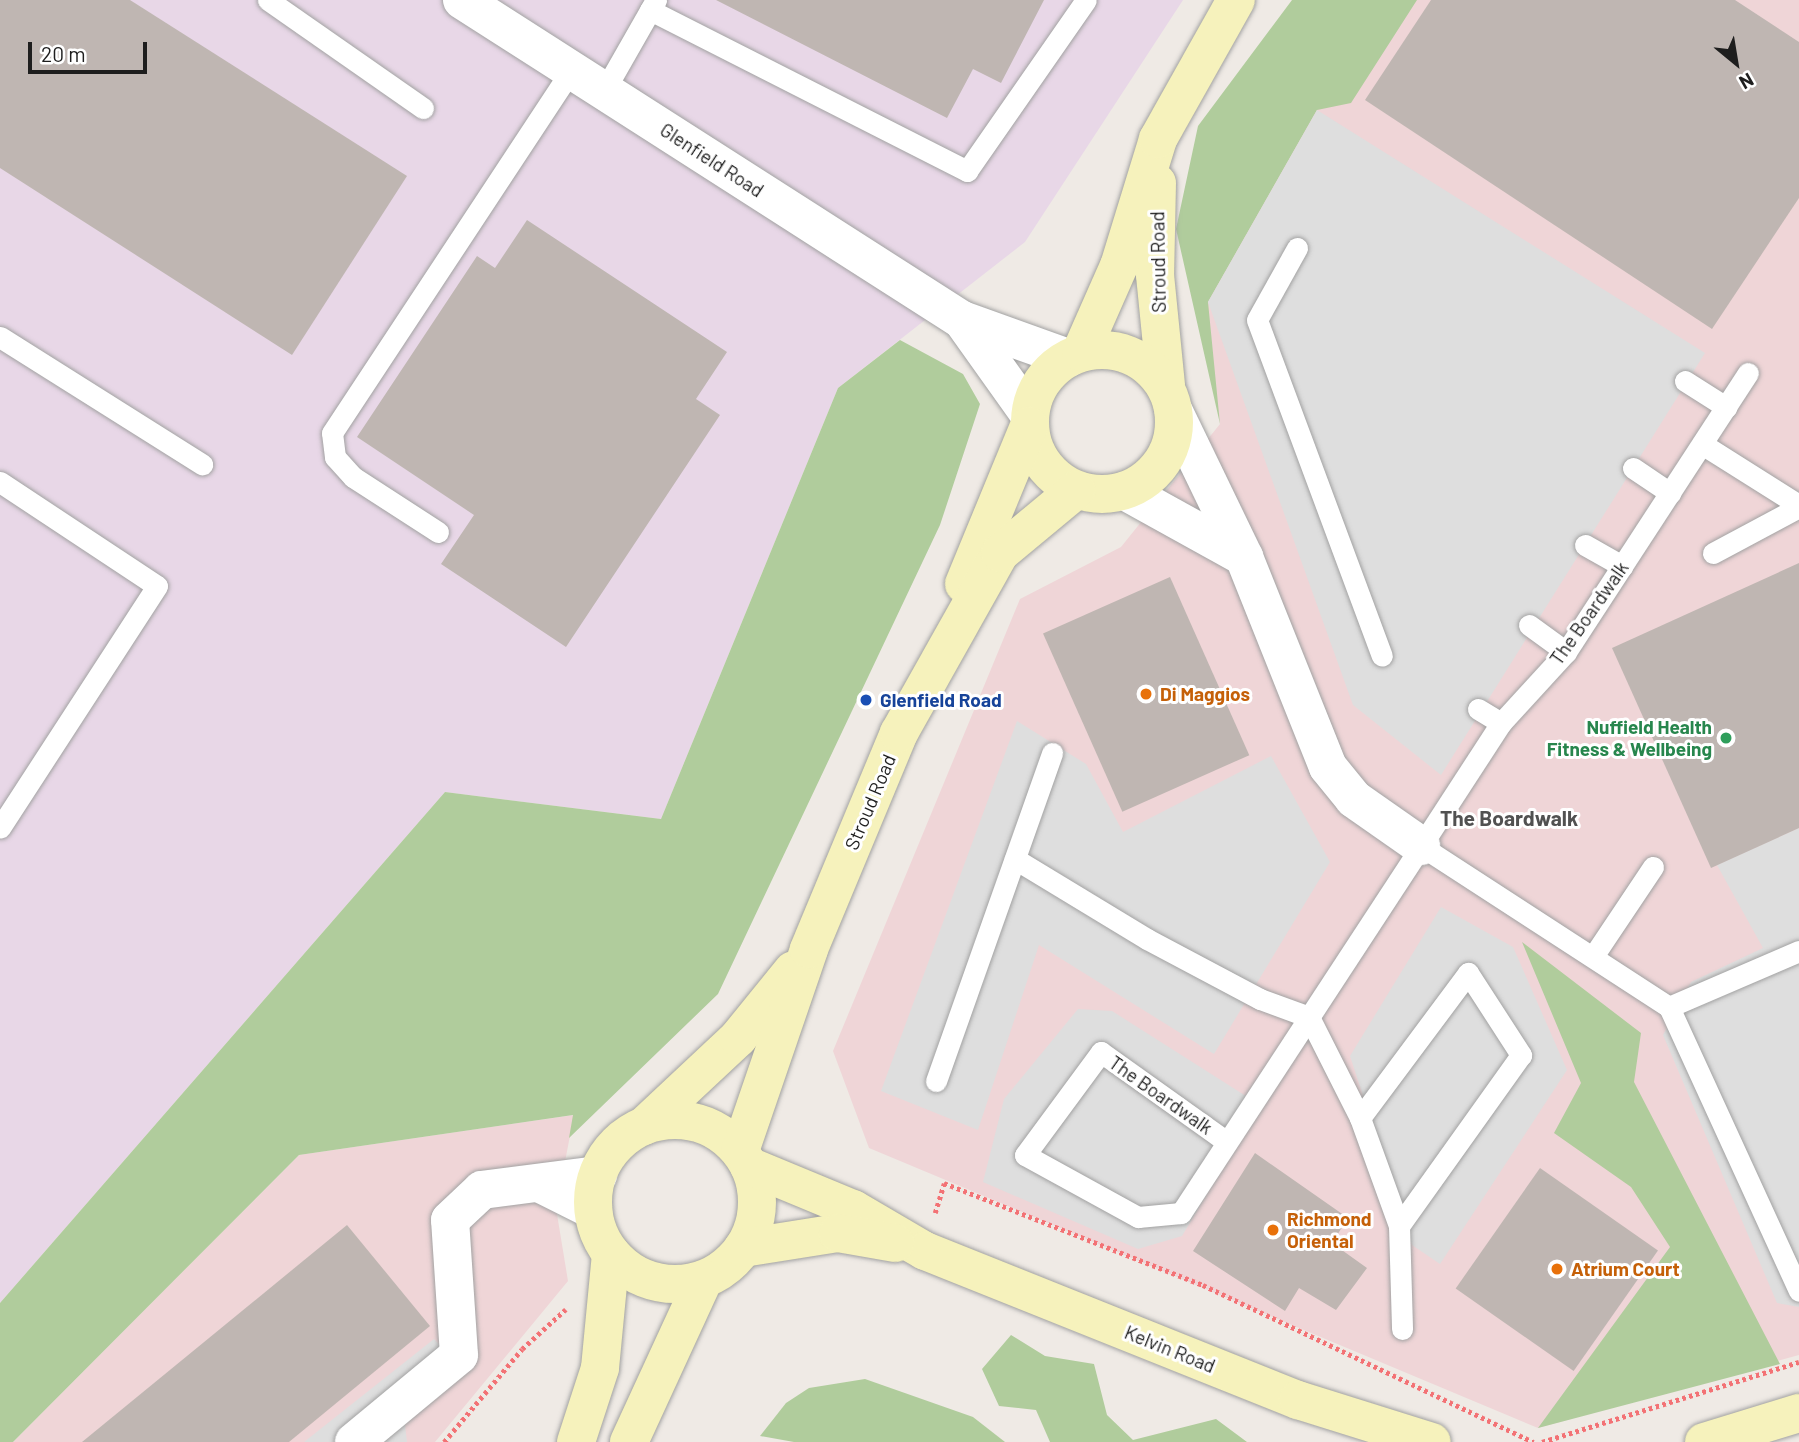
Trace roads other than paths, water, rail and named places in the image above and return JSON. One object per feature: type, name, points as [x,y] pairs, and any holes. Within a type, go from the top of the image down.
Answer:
[{"type":"street","name":"Glenfield Road","points":[[462,0],[962,320],[1074,355]]},
{"type":"street","name":"Stroud Road","points":[[1074,355],[1119,266],[1158,139],[1236,0]]},
{"type":"street","name":"Stroud Road","points":[[1158,139],[1155,275],[1170,398]]},
{"type":"street","name":"Glenfield Road","points":[[962,320],[1029,420]]},
{"type":"street","points":[[1244,556],[1125,491],[1076,490],[1043,465],[1029,420],[1049,372],[1074,355],[1129,354],[1170,398],[1244,556],[1328,767],[1354,799],[1421,846]]},
{"type":"street","points":[[1125,491],[1164,460],[1170,398]]},
{"type":"street","name":"Stroud Road","points":[[939,659],[982,529],[1029,420]]},
{"type":"street","name":"Stroud Road","points":[[745,1158],[809,949],[899,733],[1000,553],[1076,490]]},
{"type":"street","name":"Stroud Road","points":[[644,1126],[738,1038],[809,949]]},
{"type":"street","points":[[576,1442],[600,1368],[610,1261],[595,1193],[624,1137],[644,1126],[696,1122],[745,1158],[757,1208],[743,1248],[704,1279],[629,1442]]},
{"type":"street","name":"Kelvin Road","points":[[745,1158],[853,1209],[918,1248],[1298,1400],[1432,1442]]},
{"type":"street","points":[[354,1442],[459,1355],[450,1220],[482,1190],[541,1184],[595,1193]]},
{"type":"street","name":"Kelvin Road","points":[[743,1248],[838,1233],[918,1248]]},
{"type":"street","points":[[610,1261],[653,1281],[704,1279]]},
{"type":"street","points":[[1733,1439],[1799,1413]]},
{"type":"lane","points":[[268,0],[423,108]]},
{"type":"lane","points":[[604,90],[653,5],[967,172],[1086,0]]},
{"type":"lane","points":[[438,532],[353,477],[335,457],[332,433],[571,70]]},
{"type":"lane","points":[[1297,248],[1257,320],[1382,656]]},
{"type":"lane","points":[[0,337],[202,464]]},
{"type":"lane","name":"The Boardwalk","points":[[1227,1142],[1101,1052],[1025,1154],[1138,1217],[1181,1213],[1501,723],[1566,652],[1748,373]]},
{"type":"lane","points":[[1685,381],[1727,407]]},
{"type":"lane","points":[[1702,444],[1799,506],[1713,553]]},
{"type":"lane","points":[[1633,468],[1670,493]]},
{"type":"lane","points":[[0,482],[157,586],[0,828]]},
{"type":"lane","points":[[1585,545],[1622,566]]},
{"type":"lane","points":[[1530,625],[1566,652]]},
{"type":"lane","points":[[1479,709],[1501,723]]},
{"type":"lane","points":[[936,1081],[1052,753]]},
{"type":"lane","points":[[1421,846],[1594,955],[1669,1007],[1799,1291]]},
{"type":"lane","points":[[1015,859],[1147,939],[1260,999],[1309,1017],[1360,1118],[1399,1226],[1402,1329]]},
{"type":"lane","points":[[1594,955],[1653,867]]},
{"type":"lane","points":[[1669,1007],[1799,951]]},
{"type":"lane","points":[[1360,1118],[1468,973],[1521,1055],[1399,1226]]},
{"type":"place","name":"Di Maggios","points":[[1146,694]]},
{"type":"place","name":"Glenfield Road","points":[[866,700]]},
{"type":"place","name":"Nuffield Health Fitness & Wellbeing","points":[[1726,738]]},
{"type":"place","name":"Richmond Oriental","points":[[1273,1230]]},
{"type":"place","name":"Atrium Court","points":[[1557,1269]]},
{"type":"district","name":"The Boardwalk","points":[[1509,818]]}]
